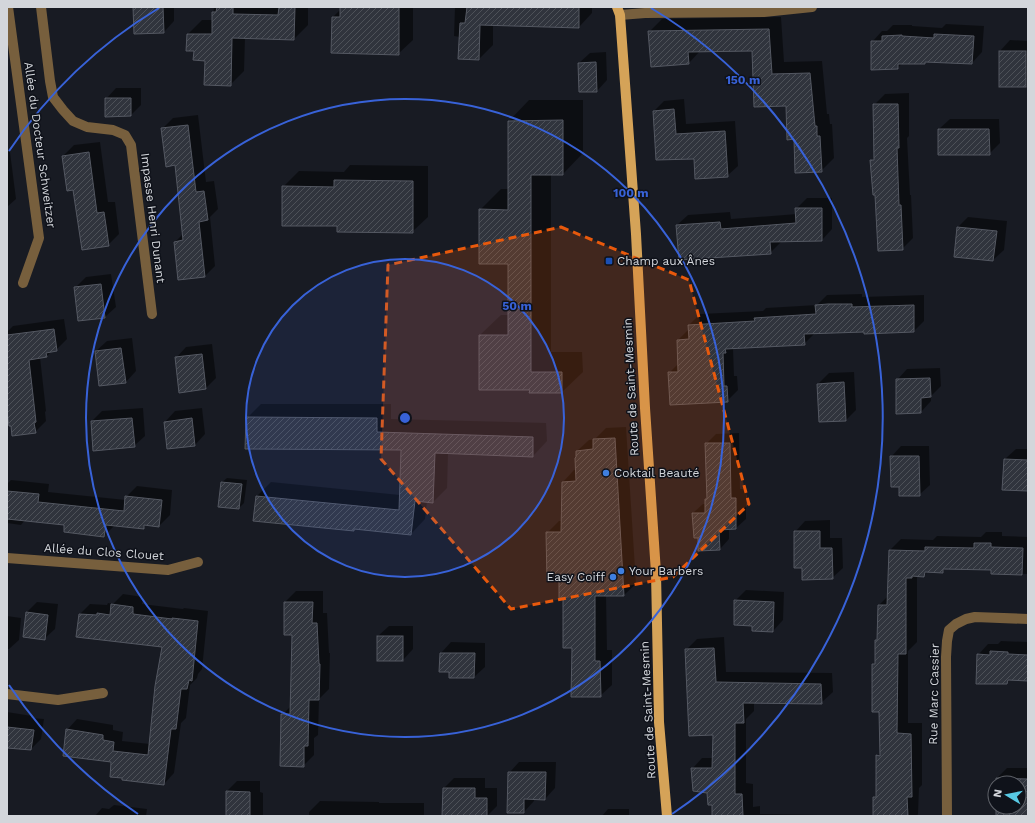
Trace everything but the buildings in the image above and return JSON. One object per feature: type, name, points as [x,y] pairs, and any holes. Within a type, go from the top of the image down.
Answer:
[{"type":"main road","name":"Route de Saint-Mesmin","points":[[618,11],[636,242],[656,573],[659,722],[667,816]]},
{"type":"street","name":"Allée du Docteur Schweitzer","points":[[8,7],[39,238],[23,283]]},
{"type":"street","name":"Impasse Henri Dunant","points":[[41,7],[53,97],[73,120],[87,127],[113,130],[125,135],[131,145],[152,314]]},
{"type":"street","points":[[618,11],[645,13],[764,12],[812,7]]},
{"type":"street","name":"Allée du Clos Clouet","points":[[7,558],[168,570],[198,562]]},
{"type":"street","name":"Rue Marc Cassier","points":[[947,816],[946,657],[949,630],[956,624],[966,619],[975,617],[1028,619]]},
{"type":"street","points":[[7,694],[58,700],[103,692]]},
{"type":"highlighted area","points":[[561,227],[689,280],[749,504],[673,577],[511,609],[381,459],[388,265]]},
{"type":"place","name":"Champ aux Ânes","points":[[609,261]]},
{"type":"place","name":"Coktail Beauté","points":[[606,473]]},
{"type":"place","name":"Your Barbers","points":[[621,571]]},
{"type":"place","name":"Easy Coiff","points":[[613,577]]}]
